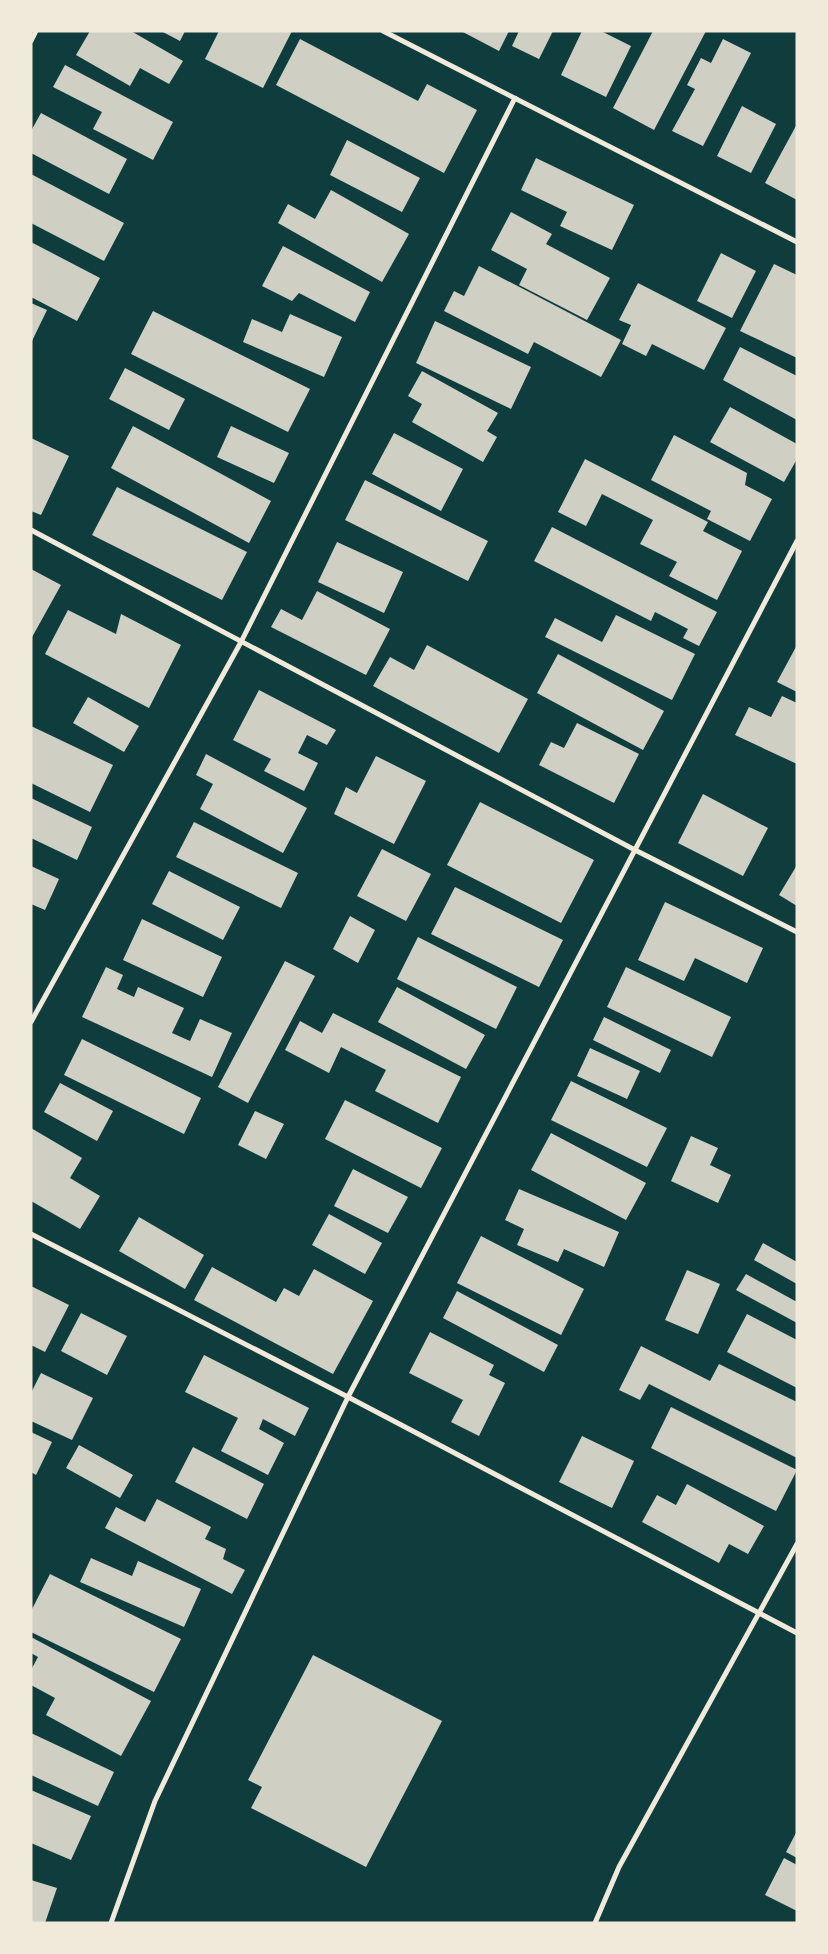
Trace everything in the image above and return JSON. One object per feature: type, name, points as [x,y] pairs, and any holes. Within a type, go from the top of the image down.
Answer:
[{"type":"street","points":[[31,41],[36,31]]},
{"type":"street","points":[[383,31],[797,242]]},
{"type":"street","points":[[31,1022],[241,642],[515,98]]},
{"type":"street","points":[[31,530],[635,850],[797,932]]},
{"type":"street","points":[[111,1923],[155,1801],[348,1397],[797,541]]},
{"type":"street","points":[[31,1234],[348,1397],[797,1633]]},
{"type":"street","points":[[595,1923],[619,1867],[797,1544]]},
{"type":"building","points":[[90,31],[131,31],[183,61],[169,84],[140,68],[130,86],[76,55]]},
{"type":"building","points":[[161,31],[185,31],[180,41]]},
{"type":"building","points":[[219,31],[292,31],[263,88],[205,59]]},
{"type":"building","points":[[461,31],[509,31],[499,51]]},
{"type":"building","points":[[519,31],[553,31],[539,59],[512,46]]},
{"type":"building","points":[[582,31],[601,31],[631,46],[606,97],[561,75]]},
{"type":"building","points":[[653,31],[706,31],[654,130],[613,108]]},
{"type":"building","points":[[300,39],[418,101],[427,84],[477,110],[444,173],[276,85]]},
{"type":"building","points":[[723,39],[751,53],[703,146],[672,131],[695,89],[687,85],[701,58],[711,63]]},
{"type":"building","points":[[65,65],[173,122],[153,160],[93,129],[102,112],[53,87]]},
{"type":"building","points":[[742,106],[776,124],[751,173],[717,156]]},
{"type":"building","points":[[41,113],[127,159],[109,194],[31,153],[31,131]]},
{"type":"building","points":[[797,124],[797,200],[765,183]]},
{"type":"building","points":[[347,140],[420,178],[402,212],[330,175]]},
{"type":"building","points":[[536,158],[634,205],[612,250],[560,226],[567,212],[521,190]]},
{"type":"building","points":[[31,174],[124,223],[104,261],[31,223]]},
{"type":"building","points":[[331,190],[409,234],[382,282],[278,223],[288,204],[315,219]]},
{"type":"building","points":[[511,212],[552,234],[546,244],[610,278],[587,320],[519,285],[527,269],[491,250]]},
{"type":"building","points":[[31,242],[100,278],[77,321],[31,297]]},
{"type":"building","points":[[283,246],[370,292],[355,322],[299,293],[292,301],[262,286]]},
{"type":"building","points":[[721,253],[756,271],[732,318],[697,301]]},
{"type":"building","points":[[774,264],[797,275],[797,358],[740,331]]},
{"type":"building","points":[[479,266],[621,340],[601,377],[534,342],[528,354],[444,311],[454,291],[464,296]]},
{"type":"building","points":[[638,283],[726,328],[704,370],[652,344],[646,356],[622,344],[631,325],[619,320]]},
{"type":"building","points":[[31,303],[47,310],[31,343]]},
{"type":"building","points":[[153,311],[310,389],[288,432],[131,354]]},
{"type":"building","points":[[290,314],[342,337],[324,377],[243,342],[252,319],[282,332]]},
{"type":"building","points":[[435,321],[531,367],[511,409],[416,363]]},
{"type":"building","points":[[740,347],[797,376],[797,420],[723,380]]},
{"type":"building","points":[[125,368],[185,399],[169,430],[109,399]]},
{"type":"building","points":[[422,371],[498,413],[487,431],[497,437],[483,462],[412,422],[422,404],[408,396]]},
{"type":"building","points":[[730,407],[797,444],[797,459],[784,482],[710,442]]},
{"type":"building","points":[[133,426],[271,501],[249,543],[111,468]]},
{"type":"building","points":[[231,426],[289,453],[274,483],[217,457]]},
{"type":"building","points":[[394,433],[463,469],[441,511],[372,474]]},
{"type":"building","points":[[674,435],[747,473],[745,485],[772,499],[750,541],[707,519],[711,511],[651,480]]},
{"type":"building","points":[[31,438],[69,456],[41,515],[31,511]]},
{"type":"building","points":[[585,459],[708,522],[703,531],[742,551],[717,600],[669,576],[677,562],[640,544],[653,520],[602,494],[586,526],[558,512]]},
{"type":"building","points":[[365,480],[488,541],[468,581],[345,520]]},
{"type":"building","points":[[117,487],[247,552],[222,600],[92,535]]},
{"type":"building","points":[[552,527],[717,612],[699,646],[683,638],[688,629],[655,612],[651,621],[534,561]]},
{"type":"building","points":[[337,542],[403,572],[384,613],[318,582]]},
{"type":"building","points":[[31,569],[61,585],[31,639]]},
{"type":"building","points":[[317,591],[390,629],[366,675],[271,627],[281,609],[302,620]]},
{"type":"building","points":[[68,610],[116,634],[121,614],[181,645],[149,708],[45,654]]},
{"type":"building","points":[[616,615],[695,654],[672,700],[545,637],[555,618],[602,642]]},
{"type":"building","points":[[427,645],[528,699],[499,753],[373,686],[390,657],[414,670]]},
{"type":"building","points":[[797,645],[797,692],[777,682]]},
{"type":"building","points":[[558,654],[664,711],[643,750],[537,693]]},
{"type":"building","points":[[259,690],[336,730],[327,745],[307,735],[298,753],[318,763],[304,791],[264,771],[271,759],[233,740]]},
{"type":"building","points":[[782,696],[797,703],[797,764],[735,735],[749,707],[771,717]]},
{"type":"building","points":[[88,697],[139,726],[124,752],[73,723]]},
{"type":"building","points":[[577,723],[639,754],[614,803],[539,765],[551,742],[564,748]]},
{"type":"building","points":[[31,726],[113,765],[90,812],[31,783]]},
{"type":"building","points":[[206,754],[307,808],[283,853],[200,809],[213,784],[196,775]]},
{"type":"building","points":[[376,756],[426,781],[394,844],[334,814],[346,787],[357,793]]},
{"type":"building","points":[[703,794],[768,828],[743,876],[678,843]]},
{"type":"building","points":[[31,798],[92,827],[77,860],[31,838]]},
{"type":"building","points":[[480,802],[594,860],[561,923],[447,865]]},
{"type":"building","points":[[194,822],[298,873],[281,908],[176,857]]},
{"type":"building","points":[[382,849],[431,874],[406,921],[357,896]]},
{"type":"building","points":[[797,865],[797,906],[779,895]]},
{"type":"building","points":[[31,866],[59,879],[45,910],[31,904]]},
{"type":"building","points":[[169,871],[240,907],[223,940],[152,904]]},
{"type":"building","points":[[455,887],[563,940],[539,987],[431,934]]},
{"type":"building","points":[[665,902],[763,948],[747,983],[695,958],[684,981],[638,960]]},
{"type":"building","points":[[350,916],[375,930],[358,963],[333,949]]},
{"type":"building","points":[[142,919],[222,957],[203,997],[123,960]]},
{"type":"building","points":[[418,937],[517,987],[496,1029],[397,979]]},
{"type":"building","points":[[285,961],[315,976],[248,1103],[218,1087]]},
{"type":"building","points":[[106,967],[123,975],[117,989],[134,997],[138,987],[184,1008],[172,1033],[190,1041],[200,1019],[232,1033],[212,1077],[82,1017]]},
{"type":"building","points":[[626,967],[731,1017],[712,1057],[607,1007]]},
{"type":"building","points":[[397,987],[485,1035],[466,1069],[378,1022]]},
{"type":"building","points":[[333,1013],[461,1077],[438,1123],[375,1091],[386,1070],[341,1047],[329,1073],[285,1050],[300,1021],[322,1033]]},
{"type":"building","points":[[604,1017],[671,1050],[660,1073],[593,1040]]},
{"type":"building","points":[[82,1039],[201,1098],[184,1134],[64,1075]]},
{"type":"building","points":[[590,1048],[640,1071],[627,1099],[577,1076]]},
{"type":"building","points":[[571,1081],[667,1128],[647,1167],[551,1120]]},
{"type":"building","points":[[60,1083],[113,1111],[97,1141],[44,1112]]},
{"type":"building","points":[[345,1100],[442,1148],[421,1188],[325,1139]]},
{"type":"building","points":[[255,1111],[284,1124],[266,1159],[238,1145]]},
{"type":"building","points":[[31,1128],[82,1158],[70,1178],[100,1196],[80,1229],[31,1201]]},
{"type":"building","points":[[551,1133],[646,1183],[626,1220],[531,1170]]},
{"type":"building","points":[[691,1136],[718,1148],[710,1165],[731,1175],[718,1203],[671,1181]]},
{"type":"building","points":[[353,1169],[408,1197],[388,1233],[334,1206]]},
{"type":"building","points":[[519,1189],[619,1232],[604,1267],[564,1249],[558,1262],[517,1245],[524,1229],[505,1220]]},
{"type":"building","points":[[329,1214],[382,1243],[365,1274],[312,1245]]},
{"type":"building","points":[[139,1217],[204,1255],[185,1289],[119,1251]]},
{"type":"building","points":[[481,1236],[584,1289],[561,1335],[457,1283]]},
{"type":"building","points":[[763,1243],[797,1262],[797,1284],[754,1260]]},
{"type":"building","points":[[212,1267],[276,1302],[284,1288],[299,1296],[314,1269],[373,1301],[333,1374],[194,1300]]},
{"type":"building","points":[[687,1270],[720,1284],[698,1334],[665,1320]]},
{"type":"building","points":[[746,1274],[797,1302],[797,1323],[736,1290]]},
{"type":"building","points":[[31,1286],[69,1305],[45,1352],[31,1345]]},
{"type":"building","points":[[457,1291],[558,1345],[544,1372],[443,1318]]},
{"type":"building","points":[[81,1313],[127,1336],[107,1375],[61,1351]]},
{"type":"building","points":[[747,1314],[797,1340],[797,1388],[727,1352]]},
{"type":"building","points":[[430,1332],[494,1365],[489,1375],[505,1383],[479,1436],[451,1422],[463,1400],[409,1373]]},
{"type":"building","points":[[641,1346],[710,1381],[719,1364],[797,1402],[797,1458],[649,1384],[640,1400],[619,1390]]},
{"type":"building","points":[[204,1355],[309,1408],[295,1436],[263,1419],[259,1429],[284,1443],[268,1475],[221,1451],[238,1418],[185,1392]]},
{"type":"building","points":[[41,1373],[93,1398],[72,1440],[31,1421],[31,1393]]},
{"type":"building","points":[[671,1407],[797,1470],[776,1511],[651,1448]]},
{"type":"building","points":[[31,1432],[52,1442],[36,1475],[31,1472]]},
{"type":"building","points":[[582,1436],[634,1461],[612,1508],[559,1482]]},
{"type":"building","points":[[79,1445],[133,1475],[120,1498],[66,1468]]},
{"type":"building","points":[[193,1447],[264,1484],[247,1519],[175,1482]]},
{"type":"building","points":[[687,1484],[764,1526],[748,1554],[729,1544],[719,1563],[642,1522],[657,1495],[676,1505]]},
{"type":"building","points":[[157,1499],[211,1527],[205,1539],[226,1549],[223,1559],[245,1570],[232,1594],[105,1528],[116,1507],[145,1522]]},
{"type":"building","points":[[91,1558],[132,1576],[138,1561],[201,1589],[184,1627],[80,1582]]},
{"type":"building","points":[[50,1574],[181,1639],[154,1692],[31,1632],[31,1611]]},
{"type":"building","points":[[31,1637],[151,1701],[121,1756],[46,1715],[55,1698],[31,1685],[31,1670],[38,1657],[31,1653]]},
{"type":"building","points":[[313,1655],[442,1721],[366,1867],[251,1808],[262,1787],[248,1780]]},
{"type":"building","points":[[31,1733],[114,1772],[98,1806],[31,1775]]},
{"type":"building","points":[[31,1790],[91,1816],[71,1860],[31,1843]]},
{"type":"building","points":[[797,1831],[797,1858],[786,1852]]},
{"type":"building","points":[[784,1858],[797,1865],[797,1911],[765,1895]]},
{"type":"building","points":[[31,1880],[57,1888],[45,1923],[31,1923]]}]
